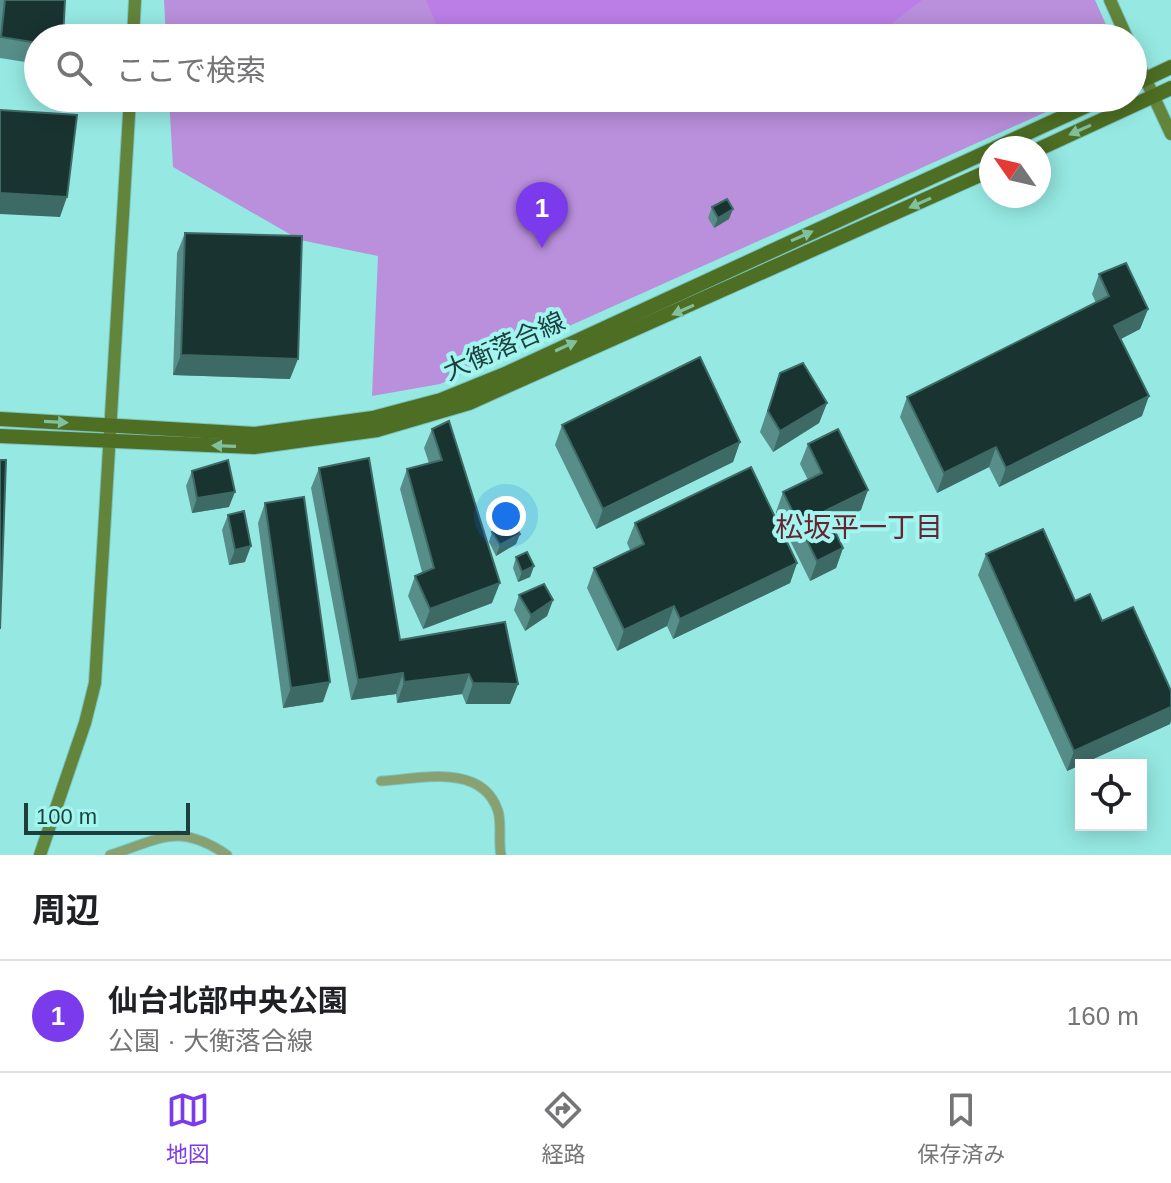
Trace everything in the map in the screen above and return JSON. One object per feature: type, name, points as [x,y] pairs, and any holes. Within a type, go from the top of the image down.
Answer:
[{"type":"main road","points":[[1147,78],[1171,67]]},
{"type":"main road","points":[[1147,99],[1171,88]]},
{"type":"main road","name":"大衡落合線","points":[[1021,136],[1074,112]]},
{"type":"main road","points":[[1051,143],[1119,112]]},
{"type":"main road","name":"大衡落合線","points":[[0,419],[255,434],[373,418],[441,400],[505,374],[979,155]]},
{"type":"main road","name":"大衡落合線","points":[[0,436],[254,447],[377,430],[448,411],[783,266],[979,176]]},
{"type":"street","points":[[134,24],[135,0]]},
{"type":"street","points":[[1110,0],[1121,24]]},
{"type":"street","points":[[1147,90],[1171,134]]},
{"type":"street","points":[[40,855],[95,683],[129,112]]},
{"type":"street","points":[[381,781],[462,777],[479,786],[499,813],[501,855]]},
{"type":"street","points":[[110,855],[169,835],[187,835],[205,840],[227,855]]},
{"type":"shaded area","points":[[164,0],[1095,0],[1106,24],[165,24]]},
{"type":"shaded area","points":[[426,0],[922,0],[891,24],[436,24]]},
{"type":"shaded area","points":[[170,112],[1046,112],[992,136],[979,136],[979,142],[440,384],[372,396],[378,256],[300,240],[173,167]]},
{"type":"building","points":[[5,0],[65,0],[64,24],[24,24],[24,41],[1,37]]},
{"type":"building","points":[[0,110],[77,115],[67,197],[0,193]]},
{"type":"building","points":[[727,199],[733,209],[718,218],[712,207]]},
{"type":"building","points":[[185,233],[302,236],[298,359],[181,355]]},
{"type":"building","points":[[1126,263],[1148,309],[1114,326],[1149,396],[1006,468],[996,447],[944,473],[907,397],[1109,296],[1099,274]]},
{"type":"building","points":[[700,357],[740,442],[603,509],[562,425]]},
{"type":"building","points":[[803,363],[827,403],[780,431],[768,411],[780,373]]},
{"type":"building","points":[[449,421],[500,583],[430,609],[415,576],[434,568],[407,469],[442,460],[432,429]]},
{"type":"building","points":[[838,429],[868,490],[825,511],[843,548],[817,561],[783,492],[822,473],[808,444]]},
{"type":"building","points":[[369,458],[400,640],[505,622],[518,684],[473,683],[469,674],[404,682],[403,673],[358,680],[319,468]]},
{"type":"building","points":[[0,460],[6,460],[0,629]]},
{"type":"building","points":[[228,460],[235,492],[197,498],[192,471]]},
{"type":"building","points":[[751,467],[797,563],[680,619],[674,606],[624,630],[594,568],[644,544],[635,523]]},
{"type":"building","points":[[304,497],[330,682],[291,688],[265,503]]},
{"type":"building","points":[[244,511],[251,546],[235,550],[228,515]]},
{"type":"building","points":[[514,523],[520,534],[500,545],[492,532]]},
{"type":"building","points":[[1043,529],[1075,601],[1090,594],[1102,621],[1133,607],[1171,691],[1171,707],[1074,751],[986,554]]},
{"type":"building","points":[[527,552],[534,566],[522,572],[516,557]]},
{"type":"building","points":[[544,584],[553,600],[531,615],[519,595]]},
{"type":"place","name":"仙台北部中央公園","points":[[542,248]]},
{"type":"district","name":"松坂平一丁目","points":[[859,527]]}]
